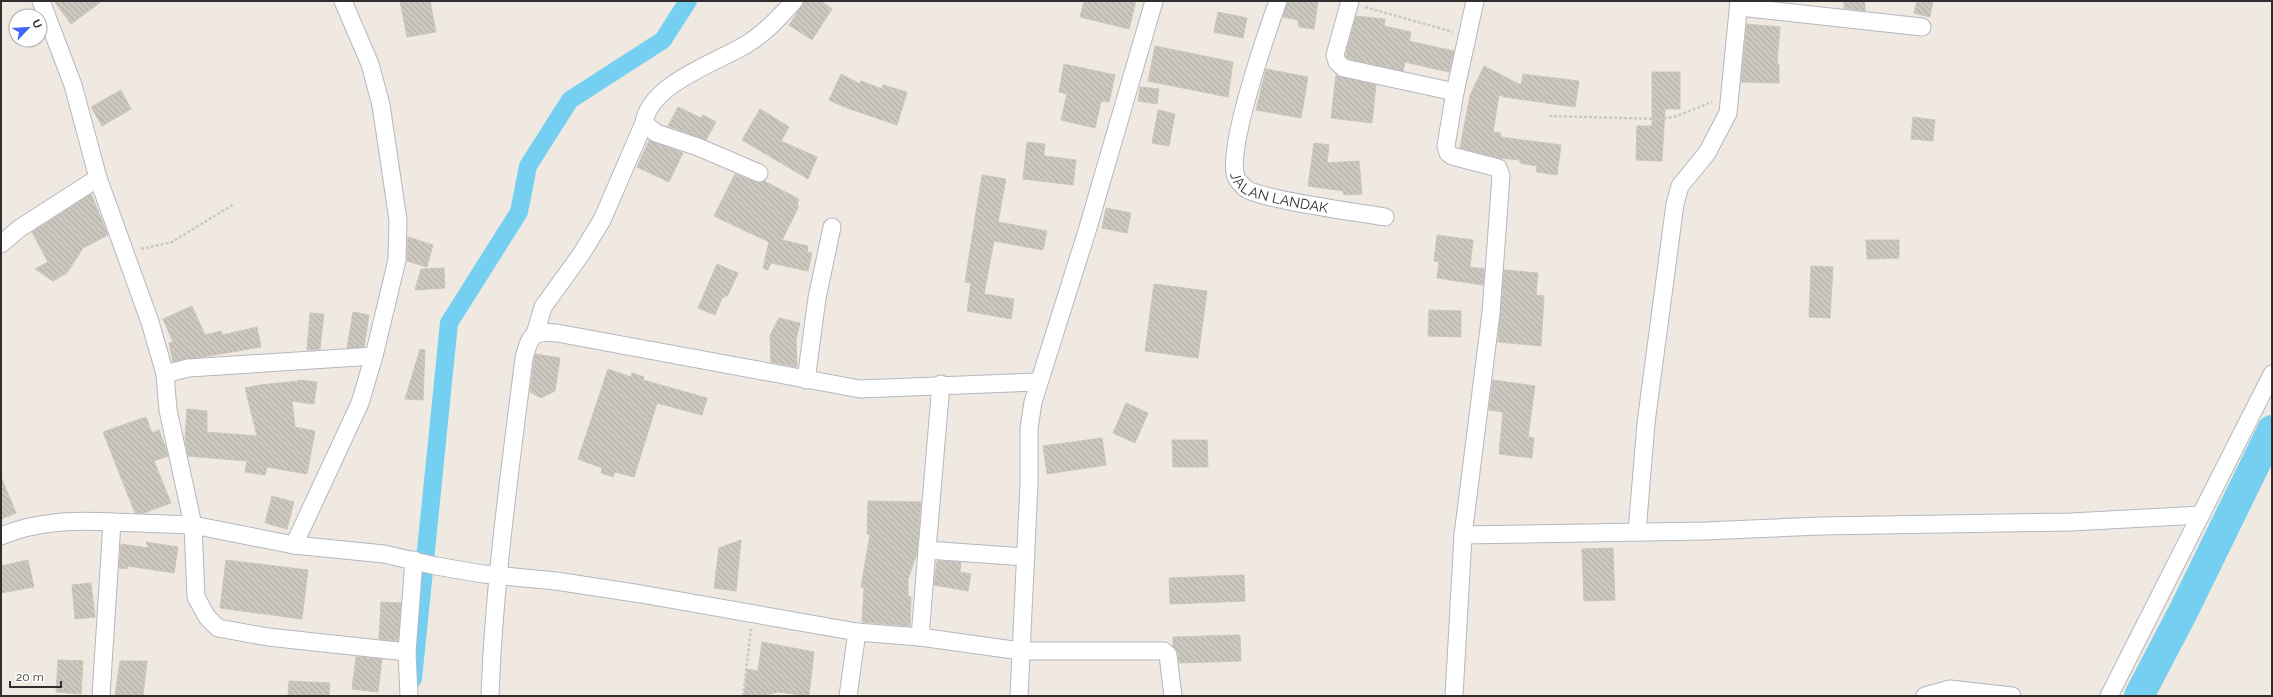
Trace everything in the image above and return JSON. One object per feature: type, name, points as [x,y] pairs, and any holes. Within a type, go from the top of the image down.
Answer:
[{"type":"street","points":[[41,1],[73,85],[98,178],[150,322],[165,374],[168,410],[193,524],[196,597],[207,617],[218,628],[268,637],[407,652]]},
{"type":"street","points":[[294,545],[360,403],[374,356],[397,260],[398,220],[382,105],[370,64],[343,1]]},
{"type":"street","points":[[535,334],[543,307],[582,253],[602,220],[644,123],[645,116],[656,100],[675,83],[747,44],[767,30],[794,1]]},
{"type":"street","points":[[1019,696],[1026,557],[1029,429],[1038,382],[1085,238],[1154,1]]},
{"type":"street","name":"JALAN LANDAK","points":[[1278,1],[1259,55],[1242,119],[1234,160],[1236,177],[1246,189],[1268,196],[1384,217]]},
{"type":"street","points":[[1454,696],[1463,535],[1491,313],[1502,176],[1498,168],[1448,153],[1446,146],[1455,92],[1475,1]]},
{"type":"street","points":[[1349,2],[1335,55],[1337,62],[1344,68],[1455,92]]},
{"type":"street","points":[[1637,532],[1646,423],[1675,204],[1680,186],[1707,153],[1728,113],[1739,4],[1922,27]]},
{"type":"street","points":[[644,123],[656,133],[698,148],[759,173]]},
{"type":"street","points":[[1,244],[20,228],[98,178]]},
{"type":"street","points":[[806,380],[818,298],[832,227]]},
{"type":"street","points":[[492,696],[492,640],[500,576],[505,508],[524,358],[529,339],[535,334],[543,332],[638,347],[860,389],[905,388],[941,384],[1038,382]]},
{"type":"street","points":[[165,374],[188,368],[374,356]]},
{"type":"street","points":[[2109,696],[2193,516],[2272,374]]},
{"type":"street","points":[[920,637],[941,384]]},
{"type":"street","points":[[1463,535],[1637,532],[1821,526],[2071,522],[2193,516]]},
{"type":"street","points":[[1,536],[46,523],[78,520],[193,524],[294,545],[384,554],[436,566],[483,574],[564,582],[752,612],[857,632],[920,637],[1021,650],[1164,651],[1168,655],[1173,696]]},
{"type":"street","points":[[101,696],[112,522]]},
{"type":"street","points":[[927,550],[1026,557]]},
{"type":"street","points":[[409,696],[407,652],[414,560]]},
{"type":"street","points":[[848,696],[857,632]]},
{"type":"street","points":[[1925,696],[1950,689],[2012,696]]},
{"type":"path","points":[[1349,2],[1468,36]]},
{"type":"path","points":[[1549,116],[1669,118],[1705,104],[1730,97]]},
{"type":"path","points":[[125,252],[172,242],[234,204]]},
{"type":"path","points":[[743,696],[752,612]]},
{"type":"building","points":[[54,1],[102,1],[71,24]]},
{"type":"building","points":[[400,1],[430,1],[436,32],[407,37]]},
{"type":"building","points":[[805,1],[821,1],[832,9],[812,40],[789,25]]},
{"type":"building","points":[[1084,1],[1136,1],[1129,29],[1080,17]]},
{"type":"building","points":[[1288,1],[1318,1],[1314,29],[1299,27],[1298,20],[1283,17]]},
{"type":"building","points":[[1844,1],[1865,1],[1865,11],[1844,8]]},
{"type":"building","points":[[1917,1],[1933,1],[1930,17],[1914,13]]},
{"type":"building","points":[[1218,12],[1247,18],[1243,38],[1214,32]]},
{"type":"building","points":[[1356,16],[1385,19],[1384,26],[1411,32],[1409,41],[1454,51],[1449,72],[1405,62],[1403,71],[1349,59],[1346,57],[1347,50]]},
{"type":"building","points":[[1747,24],[1780,27],[1777,64],[1779,64],[1779,83],[1741,82]]},
{"type":"building","points":[[1155,46],[1233,62],[1228,97],[1148,81]]},
{"type":"building","points":[[1064,64],[1115,75],[1109,102],[1101,101],[1095,128],[1061,120],[1067,94],[1059,92]]},
{"type":"building","points":[[1484,66],[1521,85],[1523,74],[1579,81],[1575,107],[1499,95],[1493,132],[1501,133],[1500,137],[1561,145],[1557,175],[1536,172],[1537,166],[1520,163],[1520,160],[1499,158],[1460,148],[1470,95]]},
{"type":"building","points":[[1266,69],[1308,77],[1301,118],[1256,110]]},
{"type":"building","points":[[1652,72],[1680,72],[1680,109],[1665,109],[1662,161],[1636,160],[1637,126],[1652,126]]},
{"type":"building","points":[[841,74],[860,84],[861,81],[882,89],[883,85],[907,92],[897,125],[847,108],[829,100]]},
{"type":"building","points":[[1336,75],[1376,85],[1372,123],[1331,118]]},
{"type":"building","points":[[1140,87],[1159,89],[1157,104],[1138,101]]},
{"type":"building","points":[[121,90],[131,109],[102,126],[91,107]]},
{"type":"building","points":[[678,107],[701,118],[703,115],[716,122],[706,140],[668,126]]},
{"type":"building","points":[[760,109],[789,127],[781,141],[817,157],[808,179],[742,140]]},
{"type":"building","points":[[1158,110],[1175,114],[1169,146],[1152,143]]},
{"type":"building","points":[[1913,117],[1935,120],[1933,141],[1911,139]]},
{"type":"building","points":[[649,140],[683,153],[669,182],[637,167]]},
{"type":"building","points":[[1027,142],[1045,144],[1044,156],[1076,160],[1073,185],[1023,179]]},
{"type":"building","points":[[1314,143],[1329,145],[1327,163],[1359,161],[1362,194],[1344,195],[1343,191],[1308,186]]},
{"type":"building","points":[[735,174],[755,182],[764,181],[799,199],[797,205],[799,206],[782,240],[808,246],[807,252],[812,253],[808,271],[771,263],[768,270],[763,268],[769,242],[714,216]]},
{"type":"building","points":[[982,175],[1006,179],[998,222],[1047,231],[1043,250],[994,241],[984,294],[1014,299],[1011,319],[967,311],[971,283],[965,282]]},
{"type":"building","points":[[91,194],[108,235],[83,248],[67,273],[53,281],[35,269],[48,262],[32,232]]},
{"type":"building","points":[[1106,208],[1131,213],[1127,233],[1102,228]]},
{"type":"building","points":[[1437,235],[1473,240],[1470,267],[1484,269],[1483,285],[1437,278],[1439,262],[1434,261]]},
{"type":"building","points":[[408,237],[433,245],[427,267],[407,261]]},
{"type":"building","points":[[1866,240],[1899,240],[1899,258],[1867,259]]},
{"type":"building","points":[[717,264],[738,273],[728,295],[722,298],[715,315],[698,308]]},
{"type":"building","points":[[1811,266],[1833,267],[1830,318],[1809,317]]},
{"type":"building","points":[[444,268],[445,288],[415,290],[421,269]]},
{"type":"building","points":[[1504,270],[1538,273],[1536,295],[1544,296],[1541,346],[1498,342]]},
{"type":"building","points":[[1154,284],[1207,291],[1198,358],[1145,351]]},
{"type":"building","points":[[192,306],[205,335],[221,331],[222,335],[257,327],[261,347],[173,362],[169,343],[173,342],[163,319]]},
{"type":"building","points":[[1429,310],[1461,311],[1461,337],[1428,336]]},
{"type":"building","points":[[353,312],[369,315],[364,347],[347,348]]},
{"type":"building","points":[[310,313],[324,314],[320,349],[307,350]]},
{"type":"building","points":[[779,318],[800,323],[796,340],[797,367],[771,362],[770,335]]},
{"type":"building","points":[[420,349],[425,350],[423,400],[405,399]]},
{"type":"building","points":[[535,354],[560,358],[555,391],[541,398],[530,392]]},
{"type":"building","points":[[608,369],[631,377],[632,373],[644,377],[643,380],[707,398],[702,415],[657,403],[634,477],[615,472],[613,477],[601,473],[602,468],[578,459]]},
{"type":"building","points":[[299,380],[317,382],[314,404],[292,401],[295,427],[315,431],[307,474],[267,467],[265,475],[245,472],[247,461],[188,456],[185,440],[187,409],[207,411],[207,432],[257,436],[245,388]]},
{"type":"building","points":[[1493,380],[1535,386],[1528,437],[1534,438],[1532,458],[1499,454],[1503,412],[1489,410]]},
{"type":"building","points":[[1126,403],[1148,413],[1135,443],[1113,433]]},
{"type":"building","points":[[146,417],[152,433],[159,430],[166,449],[168,456],[154,461],[171,503],[144,513],[135,513],[103,432]]},
{"type":"building","points":[[1102,438],[1106,465],[1047,474],[1043,446]]},
{"type":"building","points":[[1172,440],[1207,440],[1208,467],[1173,467]]},
{"type":"building","points":[[1,477],[16,513],[1,519]]},
{"type":"building","points":[[272,496],[294,502],[287,529],[265,523]]},
{"type":"building","points":[[868,501],[921,502],[917,553],[908,579],[908,596],[911,597],[910,626],[862,622],[864,587],[861,587],[870,534],[867,534]]},
{"type":"building","points":[[741,540],[736,591],[714,588],[719,548]]},
{"type":"building","points":[[146,542],[178,547],[174,573],[128,566],[127,569],[119,568],[121,544],[149,548]]},
{"type":"building","points":[[1613,548],[1615,600],[1584,601],[1582,549]]},
{"type":"building","points":[[28,560],[34,587],[1,593],[1,566]]},
{"type":"building","points":[[226,560],[308,570],[302,619],[220,608]]},
{"type":"building","points":[[937,561],[961,562],[960,572],[971,574],[968,591],[934,585]]},
{"type":"building","points":[[1244,575],[1245,601],[1170,604],[1169,578]]},
{"type":"building","points":[[91,583],[95,617],[75,619],[72,585]]},
{"type":"building","points":[[381,602],[401,603],[398,641],[379,639]]},
{"type":"building","points":[[1240,635],[1241,661],[1179,663],[1178,653],[1173,646],[1173,637]]},
{"type":"building","points":[[762,642],[814,652],[809,696],[778,692],[763,696],[744,696],[747,669],[758,671]]},
{"type":"building","points":[[356,657],[382,659],[378,692],[352,689]]},
{"type":"building","points":[[58,660],[83,661],[81,694],[56,692]]},
{"type":"building","points":[[120,661],[147,661],[143,696],[115,696]]},
{"type":"building","points":[[289,681],[330,683],[329,696],[288,696]]},
{"type":"waterway","points":[[413,679],[449,323],[519,212],[528,166],[570,100],[663,40],[688,1]]},
{"type":"waterway","points":[[2139,696],[2183,612],[2272,430]]}]
